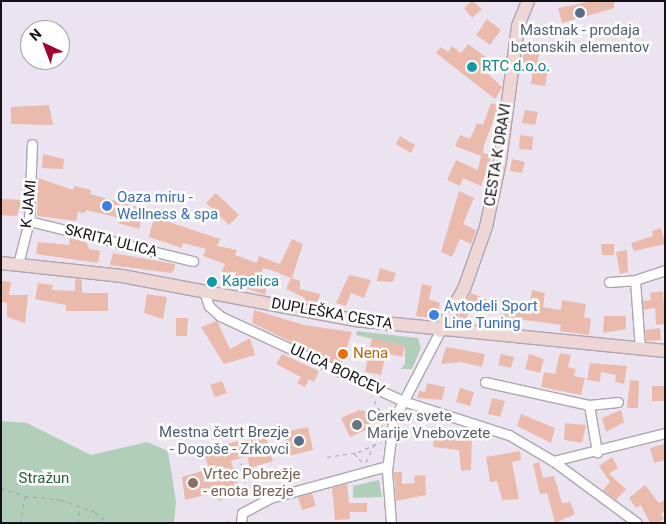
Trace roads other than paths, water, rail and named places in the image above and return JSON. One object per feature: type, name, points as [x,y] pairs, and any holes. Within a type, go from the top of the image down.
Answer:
[{"type":"street","name":"CESTA K DRAVI","points":[[440,331],[464,289],[486,228],[500,161],[518,26],[528,1]]},
{"type":"street","name":"K JAMI","points":[[18,264],[29,221],[32,144]]},
{"type":"street","name":"SKRITA ULICA","points":[[29,221],[193,261]]},
{"type":"street","name":"DUPLEŠKA CESTA","points":[[1,263],[204,291],[309,313],[440,331],[665,351]]},
{"type":"street","points":[[609,282],[635,280],[665,270]]},
{"type":"street","points":[[635,280],[640,349]]},
{"type":"street","name":"ULICA BORCEV","points":[[204,291],[209,306],[220,316],[403,401],[509,435],[553,461],[637,523]]},
{"type":"street","points":[[391,523],[387,466],[393,421],[440,331]]},
{"type":"street","points":[[485,382],[589,406],[618,402]]},
{"type":"street","points":[[589,406],[598,452]]},
{"type":"street","points":[[553,461],[598,452],[665,433]]},
{"type":"street","points":[[241,523],[242,513],[270,498],[387,466]]},
{"type":"place","name":"Mastnak - prodaja betonskih elementov","points":[[580,13]]},
{"type":"place","name":"RTC d.o.o.","points":[[472,67]]},
{"type":"place","name":"Oaza miru - Wellness & spa","points":[[107,206]]},
{"type":"place","name":"Kapelica","points":[[212,282]]},
{"type":"place","name":"Avtodeli Sport Line Tuning","points":[[434,315]]},
{"type":"place","name":"Nena","points":[[343,354]]},
{"type":"place","name":"Cerkev svete Marije Vnebovzete","points":[[357,425]]},
{"type":"place","name":"Mestna četrt Brezje - Dogoše - Zrkovci","points":[[299,441]]},
{"type":"place","name":"Vrtec Pobrežje - enota Brezje","points":[[193,483]]},
{"type":"park label","name":"Stražun","points":[[44,479]]}]
